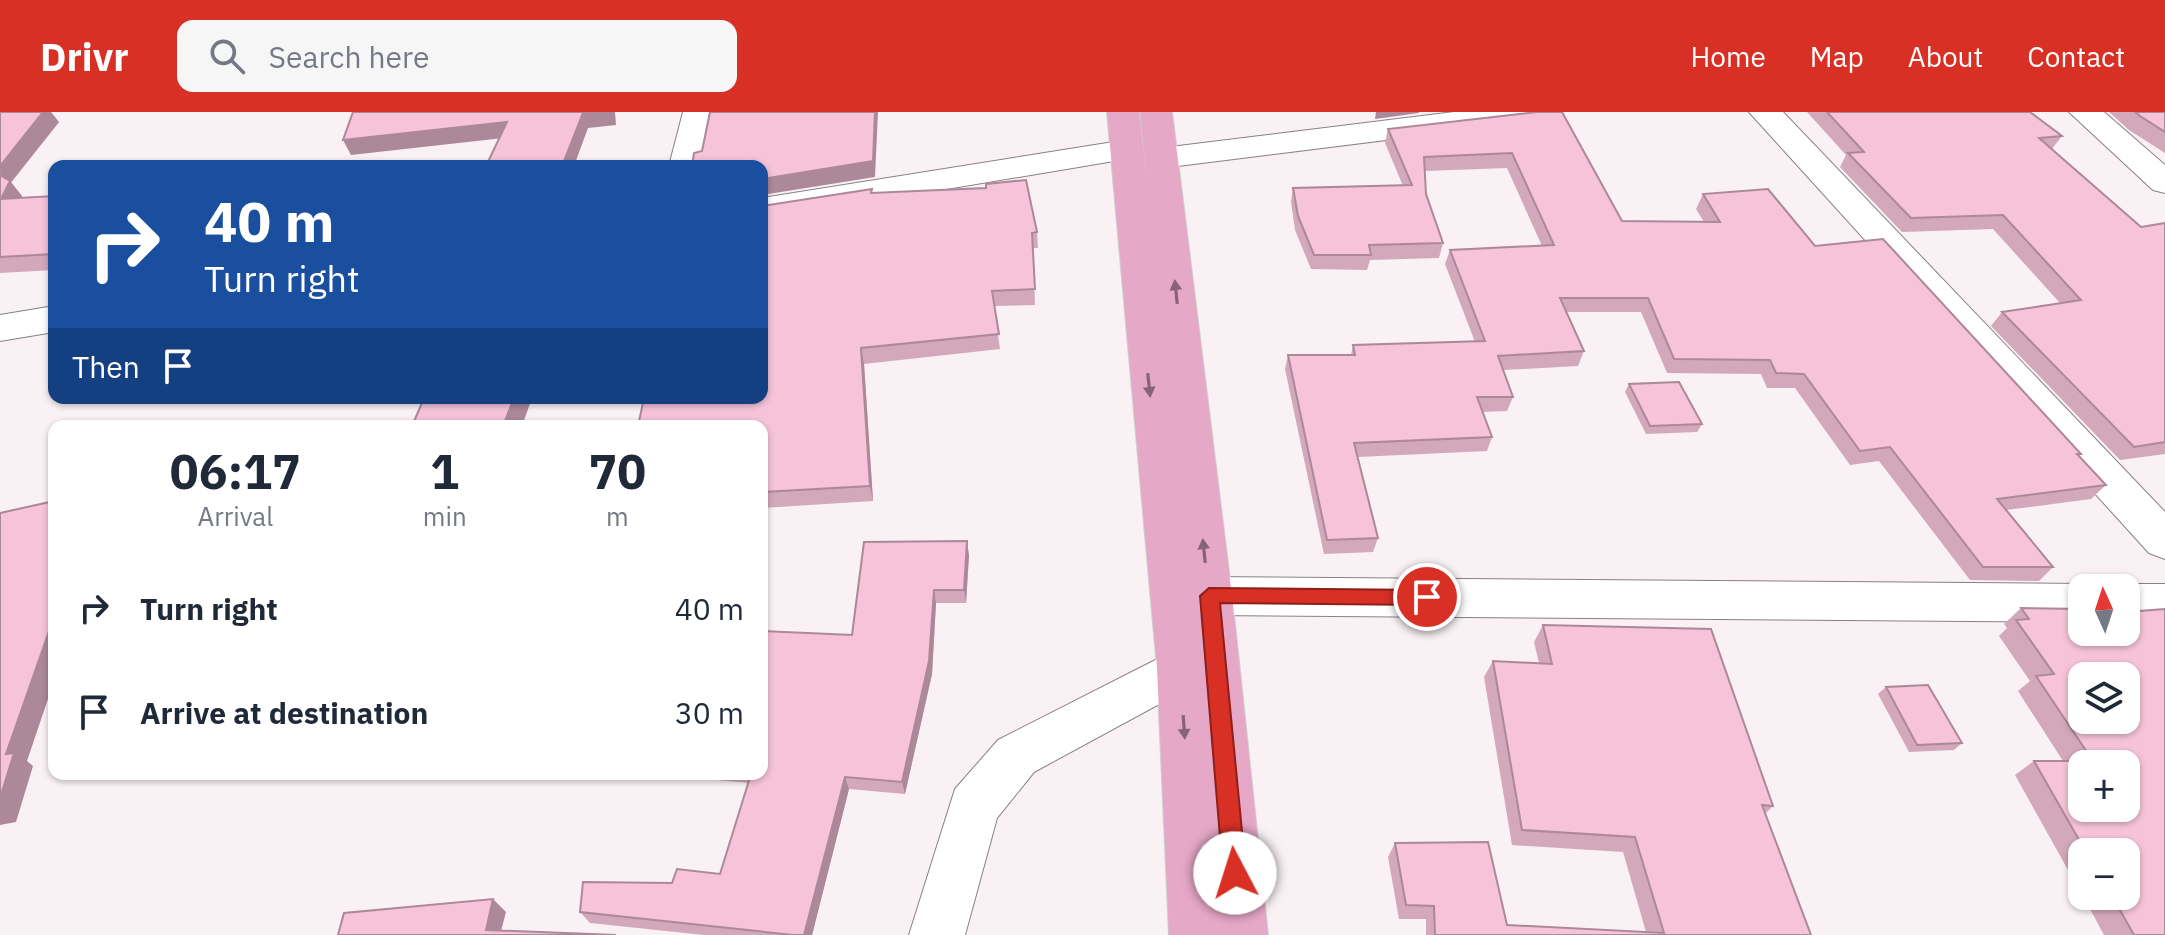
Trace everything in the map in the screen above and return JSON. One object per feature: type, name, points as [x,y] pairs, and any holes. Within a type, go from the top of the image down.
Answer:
[{"type":"main road","points":[[1156,112],[1137,140],[1161,503],[1181,668],[1197,935]]},
{"type":"main road","points":[[1137,140],[1209,596],[1240,935]]},
{"type":"street","points":[[687,160],[699,112]]},
{"type":"street","points":[[768,208],[1137,140],[1531,112]]},
{"type":"street","points":[[1765,112],[2165,541]]},
{"type":"street","points":[[2085,112],[2165,183]]},
{"type":"street","points":[[0,328],[48,320]]},
{"type":"street","points":[[1209,596],[2068,603]]},
{"type":"street","points":[[2140,603],[2165,603]]},
{"type":"street","points":[[937,935],[974,806],[1016,756],[1181,668]]},
{"type":"building","points":[[0,112],[43,112],[0,166]]},
{"type":"building","points":[[353,112],[595,112],[583,113],[564,160],[489,160],[507,122],[343,140]]},
{"type":"building","points":[[710,112],[875,112],[873,161],[768,178],[768,160],[693,160],[694,153],[702,151]]},
{"type":"building","points":[[1537,112],[1562,112],[1622,221],[1720,222],[1703,194],[1768,189],[1815,246],[1883,239],[2106,485],[1997,499],[2053,567],[1983,567],[1890,447],[1860,451],[1804,374],[1776,373],[1770,360],[1674,359],[1648,298],[1560,298],[1584,351],[1498,356],[1513,397],[1477,397],[1492,437],[1354,443],[1378,538],[1327,540],[1288,355],[1355,355],[1353,345],[1485,341],[1450,250],[1554,245],[1512,153],[1424,157],[1426,194],[1443,243],[1369,245],[1371,255],[1314,255],[1298,216],[1293,188],[1412,185],[1388,129]]},
{"type":"building","points":[[1827,112],[2030,112],[2062,136],[2039,138],[2141,227],[2165,223],[2165,442],[2134,447],[2002,312],[2081,300],[2003,215],[1911,218],[1848,153],[1864,152]]},
{"type":"building","points":[[2135,112],[2165,112],[2165,132],[2140,116]]},
{"type":"building","points":[[0,175],[10,181],[1,199],[48,196],[48,254],[0,257]]},
{"type":"building","points":[[1026,180],[1037,232],[1032,233],[1035,289],[992,291],[999,334],[861,348],[870,486],[768,492],[768,420],[639,420],[643,404],[768,404],[768,205],[872,189],[871,193],[986,188],[986,184]]},
{"type":"building","points":[[1679,382],[1702,424],[1650,426],[1629,384]]},
{"type":"building","points":[[421,404],[512,404],[505,420],[415,420]]},
{"type":"building","points":[[48,502],[48,634],[6,754],[14,753],[0,798],[0,513]]},
{"type":"building","points":[[967,541],[964,590],[934,590],[929,661],[902,782],[845,777],[804,935],[580,912],[583,882],[672,883],[677,869],[720,874],[749,780],[768,780],[768,631],[852,635],[864,542]]},
{"type":"building","points":[[2021,608],[2068,609],[2068,646],[2140,646],[2140,611],[2165,609],[2165,935],[2134,935],[2120,910],[2140,910],[2140,838],[2078,838],[2069,822],[2140,822],[2140,750],[2086,750],[2075,734],[2140,734],[2140,662],[2068,662],[2068,724],[2036,676],[2054,674],[2016,620],[2029,619]]},
{"type":"building","points":[[1543,625],[1711,629],[1773,806],[1762,805],[1811,935],[1435,935],[1434,906],[1406,905],[1395,843],[1488,842],[1507,925],[1664,933],[1635,837],[1522,830],[1493,661],[1552,664]]},
{"type":"building","points":[[1928,685],[1962,743],[1917,745],[1886,687]]},
{"type":"building","points":[[2034,761],[2068,761],[2068,820]]},
{"type":"building","points":[[493,899],[486,930],[616,935],[338,935],[344,913]]},
{"type":"route","points":[[1235,873],[1209,596],[1427,597]]}]
